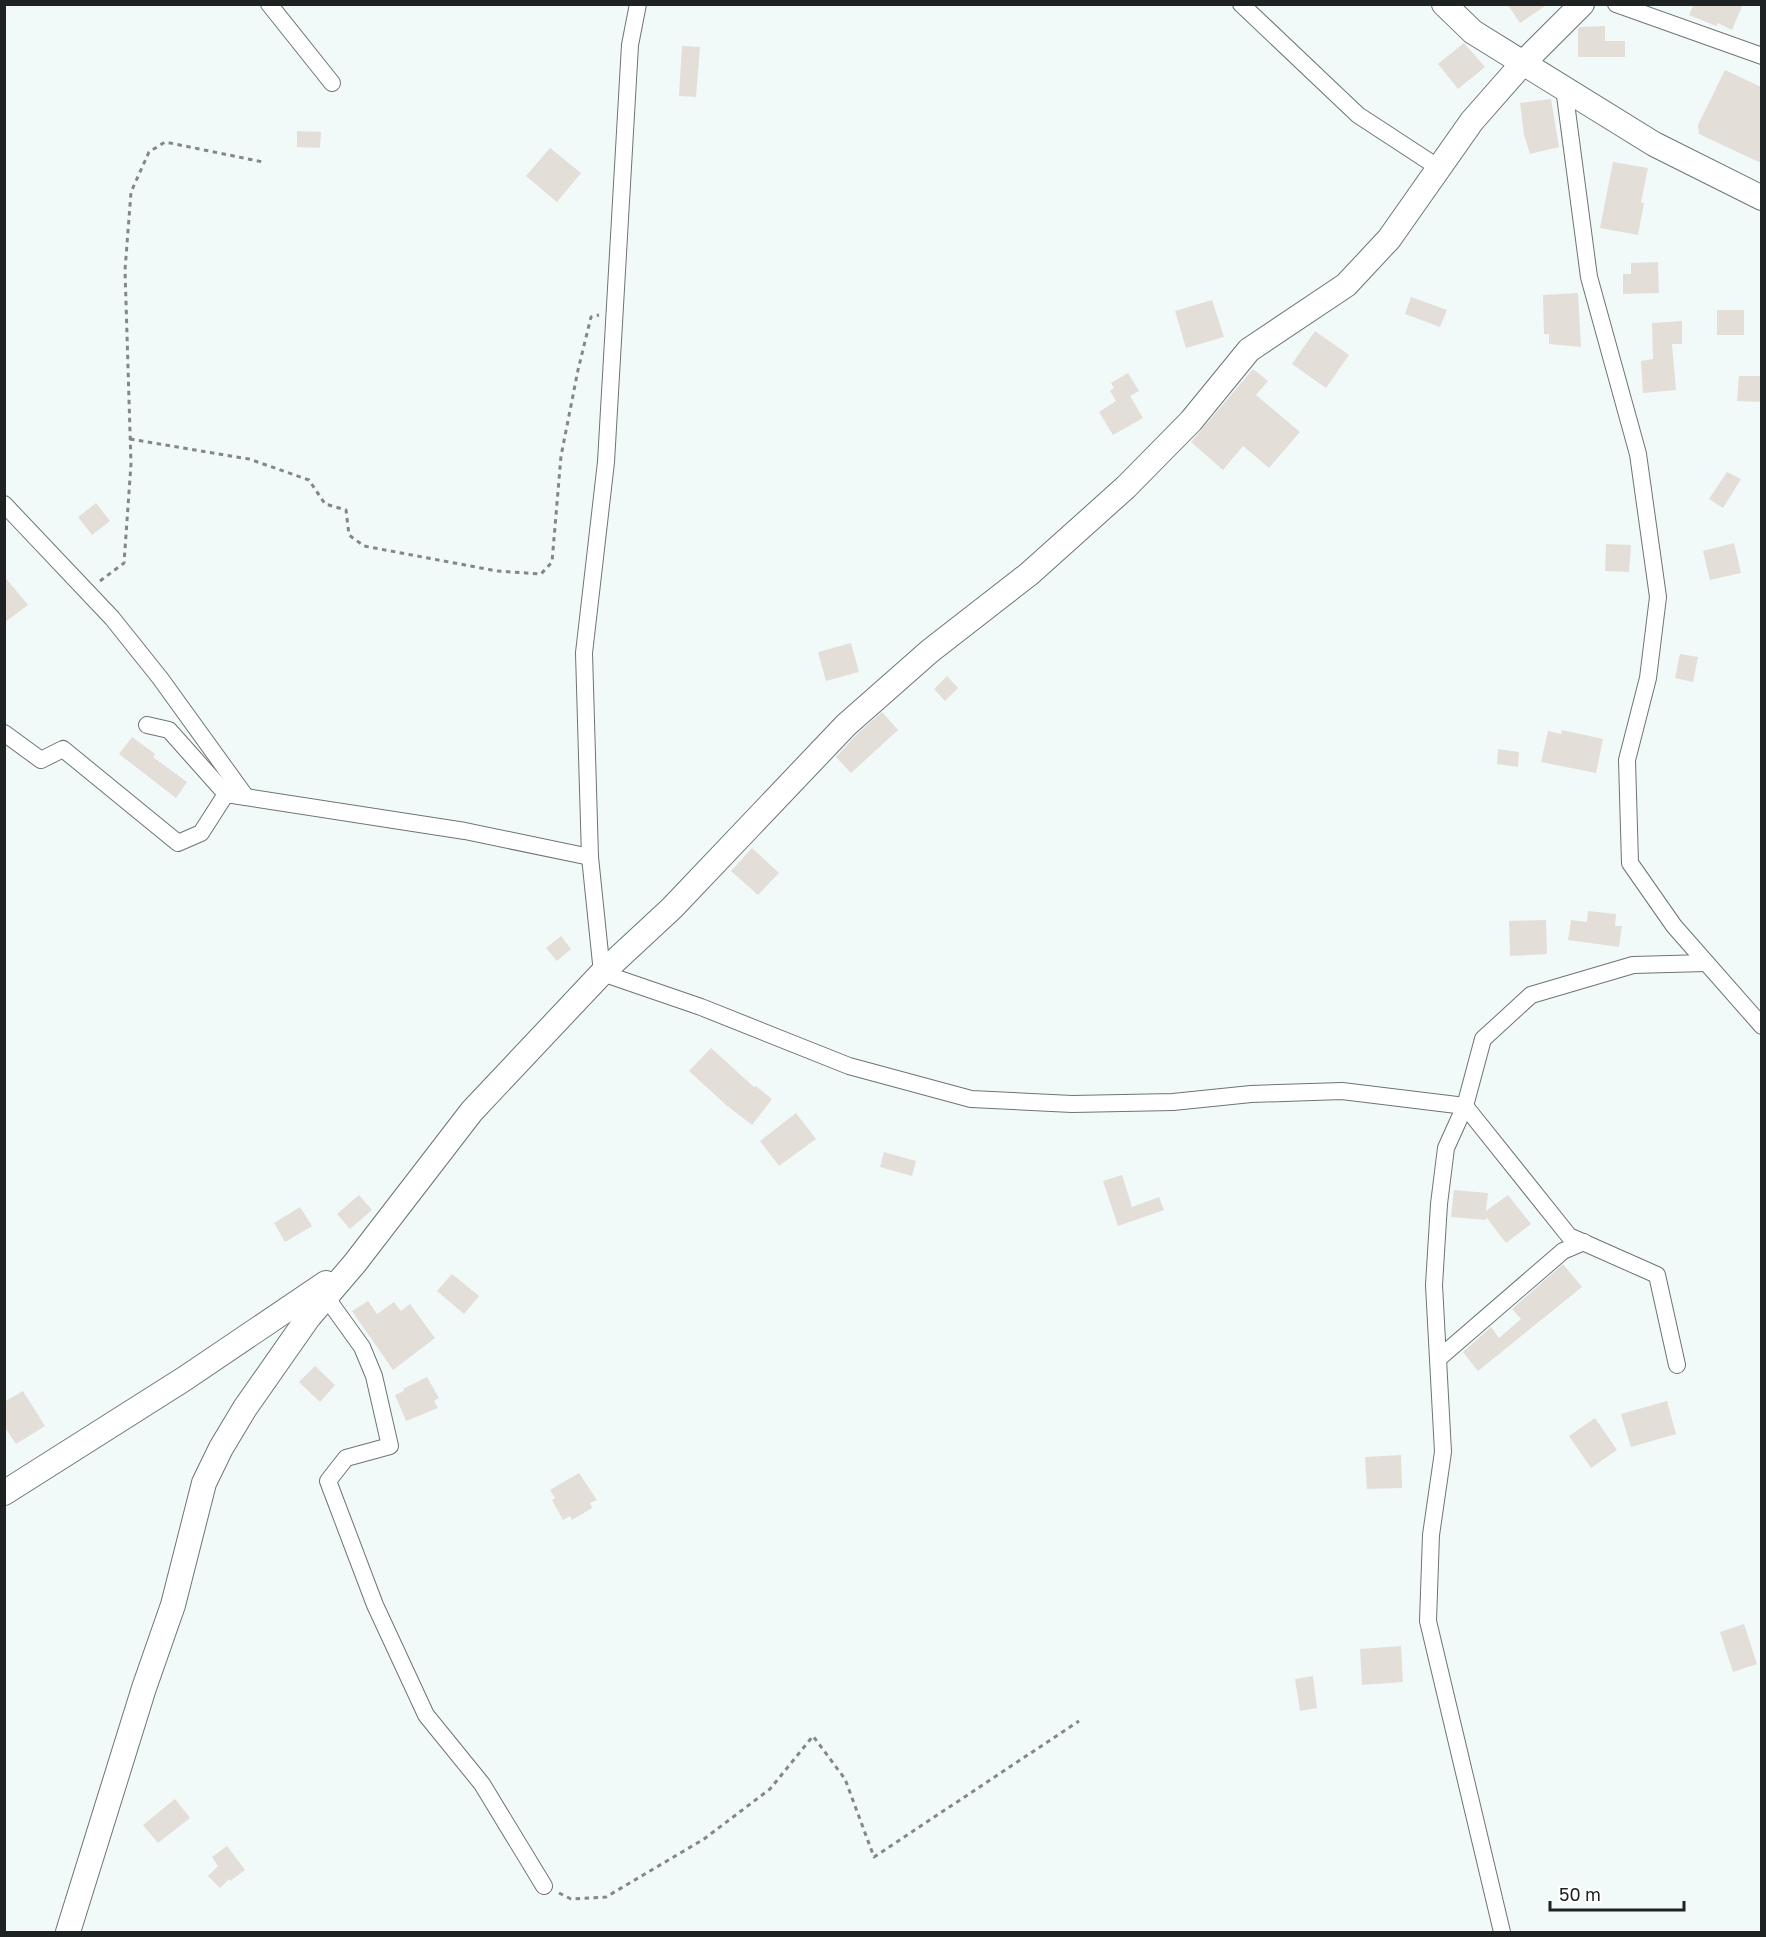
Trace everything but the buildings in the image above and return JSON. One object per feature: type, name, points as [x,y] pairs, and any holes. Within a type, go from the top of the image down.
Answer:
[{"type":"street","points":[[269,4],[332,83]]},
{"type":"street","points":[[602,974],[590,857],[584,653],[606,462],[630,45],[638,4]]},
{"type":"street","points":[[1240,4],[1358,115],[1439,168]]},
{"type":"street","points":[[1444,4],[1473,32],[1654,144],[1761,198]]},
{"type":"street","points":[[68,1932],[144,1688],[173,1605],[204,1483],[221,1448],[245,1408],[308,1318],[355,1263],[472,1111],[602,974],[672,908],[846,725],[930,651],[1029,574],[1126,487],[1191,421],[1249,350],[1346,285],[1389,239],[1472,120],[1523,63],[1582,4]]},
{"type":"street","points":[[1616,4],[1761,56]]},
{"type":"street","points":[[1564,88],[1589,278],[1638,454],[1658,597],[1648,678],[1627,760],[1630,863],[1674,926],[1761,1026]]},
{"type":"street","points":[[4,504],[112,618],[160,678],[246,797]]},
{"type":"street","points":[[147,725],[169,730],[226,794],[465,831],[590,857]]},
{"type":"street","points":[[4,733],[41,760],[63,749],[178,843],[201,832],[226,794]]},
{"type":"street","points":[[1502,1932],[1428,1621],[1431,1535],[1443,1452],[1434,1285],[1439,1204],[1446,1148],[1465,1106],[1483,1039],[1531,995],[1633,965],[1706,963]]},
{"type":"street","points":[[602,974],[701,1007],[849,1066],[971,1099],[1072,1104],[1173,1102],[1251,1094],[1342,1091],[1465,1106],[1569,1236],[1657,1275],[1677,1365]]},
{"type":"street","points":[[1438,1359],[1563,1251],[1584,1242]]},
{"type":"street","points":[[4,1493],[184,1379],[355,1263]]},
{"type":"street","points":[[326,1297],[362,1347],[374,1377],[390,1446],[346,1458],[328,1481],[375,1605],[426,1715],[482,1784],[544,1886]]},
{"type":"path","points":[[87,592],[124,562],[131,464],[125,270],[131,192],[149,152],[165,142],[262,162]]},
{"type":"path","points":[[130,439],[249,459],[309,480],[325,504],[346,510],[349,535],[364,546],[497,571],[541,574],[552,562],[561,456],[591,317],[615,310]]},
{"type":"path","points":[[544,1886],[571,1899],[606,1898],[704,1839],[770,1789],[813,1736],[845,1779],[874,1857],[1078,1720]]}]
